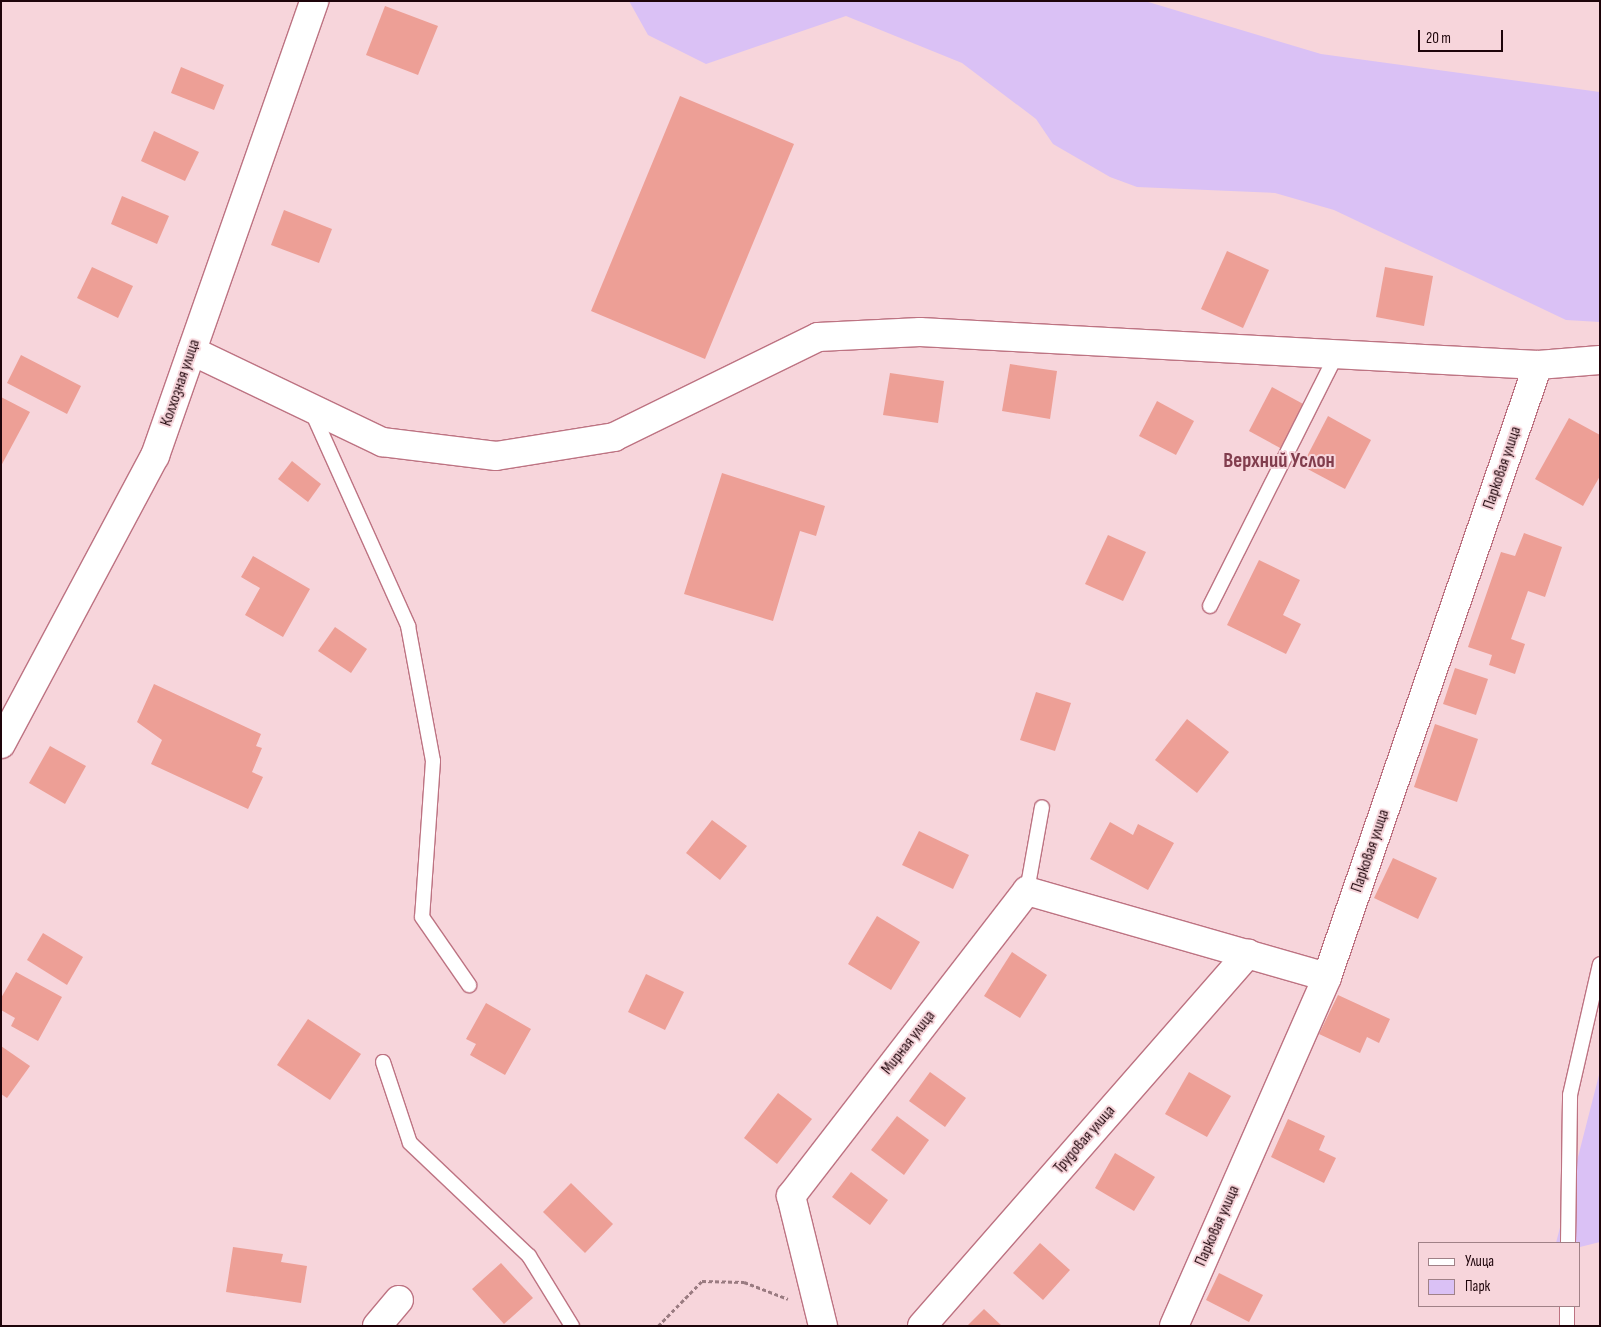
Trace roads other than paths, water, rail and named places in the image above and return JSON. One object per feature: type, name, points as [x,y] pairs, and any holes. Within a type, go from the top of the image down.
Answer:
[{"type":"street","name":"Колхозная улица","points":[[1,744],[155,456],[314,1]]},
{"type":"street","points":[[192,351],[312,412],[382,442],[496,456],[614,437],[818,337],[920,332],[1538,365],[1600,360]]},
{"type":"street","name":"Парковая улица","points":[[1174,1326],[1328,977],[1538,365]]},
{"type":"street","points":[[1027,891],[1328,977]]},
{"type":"street","name":"Мирная улица","points":[[821,1318],[791,1196],[1027,891]]},
{"type":"street","name":"Трудовая улица","points":[[922,1326],[1248,954]]},
{"type":"street","points":[[377,1326],[399,1300]]},
{"type":"lane","points":[[1210,606],[1337,354]]},
{"type":"lane","points":[[312,412],[408,626],[433,760],[422,917],[469,985]]},
{"type":"lane","points":[[1027,891],[1042,807]]},
{"type":"lane","points":[[1568,1242],[1570,1096],[1600,964]]},
{"type":"lane","points":[[383,1062],[410,1143],[529,1256],[572,1326]]},
{"type":"lane","points":[[1567,1307],[1567,1326]]},
{"type":"district","name":"Верхний Услон","points":[[1279,461]]}]
